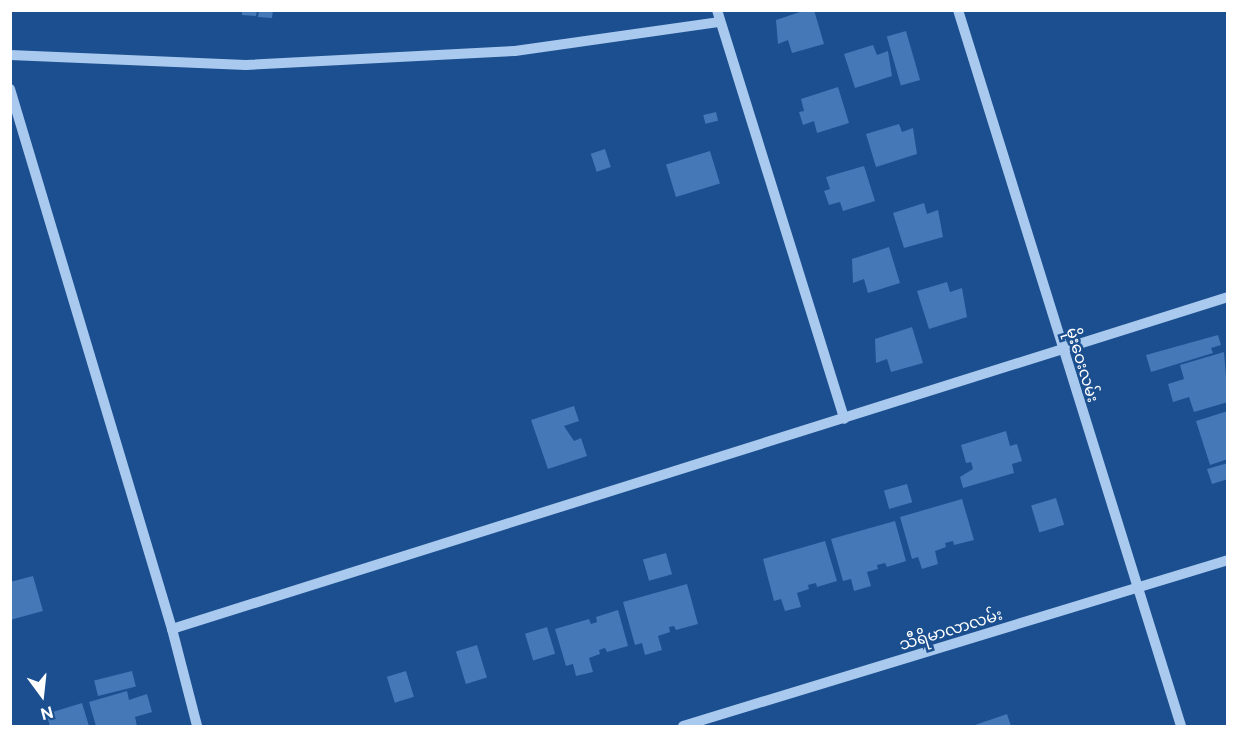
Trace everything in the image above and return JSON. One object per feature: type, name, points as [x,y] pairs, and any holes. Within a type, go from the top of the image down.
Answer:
[{"type":"street","name":"မိုးဝေးလမ်း","points":[[958,10],[1136,590],[1181,726]]},
{"type":"street","points":[[10,55],[246,65],[515,51],[719,16],[844,419]]},
{"type":"street","points":[[10,89],[172,629],[197,726]]},
{"type":"street","points":[[172,629],[1062,351],[1227,297]]},
{"type":"street","name":"သီရိမာလာလမ်း","points":[[683,726],[1136,590],[1227,560]]},
{"type":"building","points":[[242,10],[257,10],[256,16],[242,15]]},
{"type":"building","points":[[259,10],[273,10],[272,18],[258,17]]},
{"type":"building","points":[[806,10],[814,10],[824,44],[792,53],[788,40],[778,44],[776,20]]},
{"type":"building","points":[[906,31],[920,80],[901,86],[887,37]]},
{"type":"building","points":[[873,45],[877,55],[888,51],[892,76],[855,88],[844,54]]},
{"type":"building","points":[[838,87],[849,123],[817,133],[814,121],[803,125],[799,112],[804,111],[801,99]]},
{"type":"building","points":[[716,112],[718,121],[705,124],[703,115]]},
{"type":"building","points":[[899,124],[902,132],[913,128],[917,154],[876,167],[866,134]]},
{"type":"building","points":[[605,149],[611,167],[597,172],[591,154]]},
{"type":"building","points":[[710,151],[720,184],[676,197],[666,164]]},
{"type":"building","points":[[864,166],[875,201],[843,211],[840,202],[829,205],[824,191],[830,189],[826,177]]},
{"type":"building","points":[[924,203],[927,214],[938,210],[943,237],[904,248],[893,213]]},
{"type":"building","points":[[889,247],[900,283],[868,293],[864,279],[853,283],[852,259]]},
{"type":"building","points":[[947,282],[950,292],[962,288],[967,317],[929,329],[917,291]]},
{"type":"building","points":[[912,327],[923,363],[891,372],[887,359],[876,363],[875,339]]},
{"type":"building","points":[[1218,335],[1221,345],[1211,348],[1213,353],[1151,372],[1146,355]]},
{"type":"building","points":[[1224,352],[1228,402],[1194,412],[1189,397],[1173,402],[1168,384],[1184,379],[1180,365]]},
{"type":"building","points":[[574,406],[579,421],[564,426],[574,441],[581,438],[587,456],[548,469],[531,420]]},
{"type":"building","points":[[1228,411],[1228,459],[1210,465],[1196,421]]},
{"type":"building","points":[[1006,431],[1010,446],[1017,444],[1022,461],[1012,464],[1014,473],[963,488],[960,477],[973,469],[971,462],[966,463],[961,445]]},
{"type":"building","points":[[1228,463],[1228,479],[1212,484],[1207,469]]},
{"type":"building","points":[[907,484],[912,502],[889,509],[884,491]]},
{"type":"building","points":[[1056,498],[1064,525],[1039,532],[1031,506]]},
{"type":"building","points":[[962,499],[974,540],[954,545],[953,541],[945,543],[946,547],[935,551],[938,564],[922,569],[918,557],[912,559],[900,517]]},
{"type":"building","points":[[895,521],[906,561],[887,567],[885,563],[877,565],[878,569],[867,572],[871,586],[854,591],[851,579],[843,581],[831,539]]},
{"type":"building","points":[[825,541],[837,581],[817,587],[816,583],[808,585],[809,589],[797,593],[801,607],[785,611],[781,599],[774,601],[763,559]]},
{"type":"building","points":[[666,553],[672,574],[649,581],[643,560]]},
{"type":"building","points":[[33,576],[43,611],[10,620],[10,582]]},
{"type":"building","points":[[687,584],[698,624],[676,630],[674,626],[669,627],[670,632],[658,636],[662,650],[645,655],[642,643],[635,645],[623,602]]},
{"type":"building","points":[[618,610],[628,646],[607,652],[605,648],[599,650],[600,654],[589,658],[593,672],[576,676],[573,664],[566,666],[555,629],[589,619],[591,624],[597,622],[596,617]]},
{"type":"building","points":[[547,627],[555,654],[533,661],[525,634]]},
{"type":"building","points":[[477,645],[487,678],[466,684],[456,651]]},
{"type":"building","points":[[132,671],[136,687],[98,696],[94,680]]},
{"type":"building","points":[[406,671],[414,697],[395,703],[387,677]]},
{"type":"building","points":[[127,691],[129,700],[147,694],[152,712],[135,717],[137,726],[96,726],[89,702]]},
{"type":"building","points":[[82,703],[89,726],[50,726],[46,714]]},
{"type":"building","points":[[1007,714],[1011,726],[972,726]]}]
